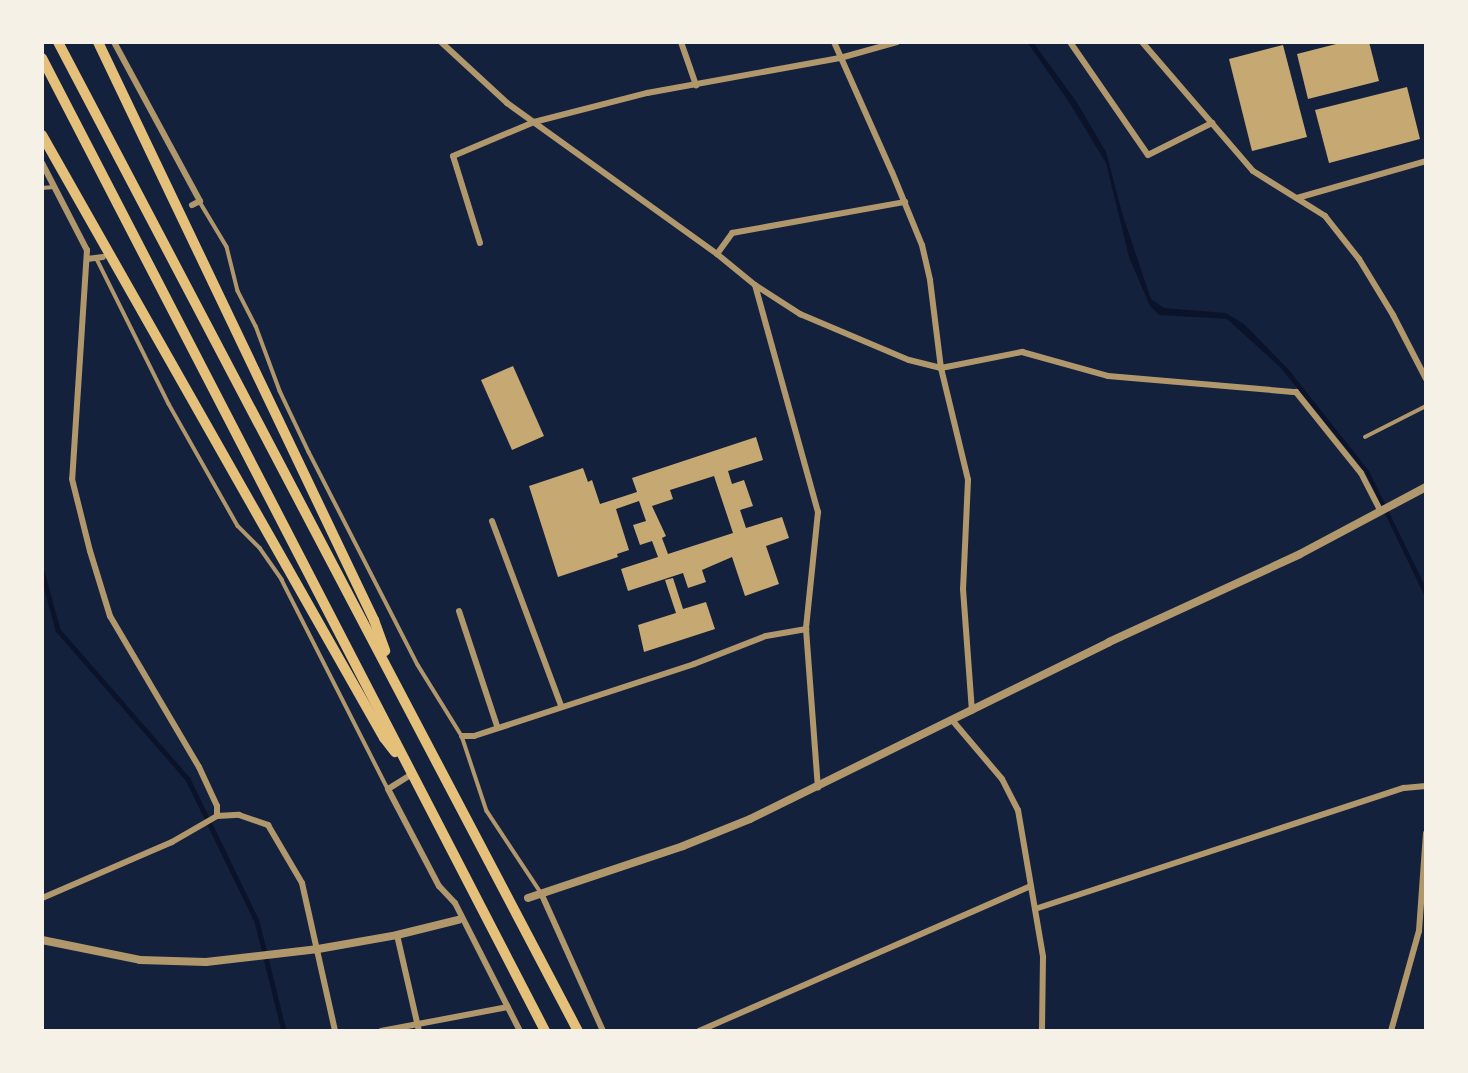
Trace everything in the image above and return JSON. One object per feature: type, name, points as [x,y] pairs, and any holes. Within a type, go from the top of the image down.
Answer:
[{"type":"highway","points":[[98,42],[374,620],[400,690]]},
{"type":"highway","points":[[60,46],[578,1031]]},
{"type":"highway","points":[[42,59],[545,1031]]},
{"type":"highway","points":[[42,135],[384,737],[412,774]]},
{"type":"street","points":[[114,42],[200,201],[192,205]]},
{"type":"street","points":[[441,42],[487,86],[534,122],[717,254],[755,285],[800,314],[880,349],[941,368],[1022,352],[1108,376],[1296,392],[1361,473],[1380,510]]},
{"type":"street","points":[[681,42],[696,85]]},
{"type":"street","points":[[834,42],[905,202],[922,245],[930,280],[941,368],[968,480],[963,589],[972,711]]},
{"type":"street","points":[[480,243],[453,156],[534,122],[647,93],[840,58],[897,42]]},
{"type":"street","points":[[1070,42],[1148,155],[1212,123]]},
{"type":"street","points":[[1143,42],[1253,171],[1325,216],[1359,259],[1393,315],[1426,379]]},
{"type":"street","points":[[1297,198],[1426,161]]},
{"type":"street","points":[[42,163],[88,250],[72,479],[110,616],[199,767],[217,806],[217,816]]},
{"type":"street","points":[[717,254],[732,233],[905,202]]},
{"type":"street","points":[[87,259],[100,258]]},
{"type":"street","points":[[755,285],[818,512],[806,629],[818,788]]},
{"type":"street","points":[[528,898],[683,846],[818,788],[952,720],[1300,554],[1426,487]]},
{"type":"street","points":[[492,521],[561,706]]},
{"type":"street","points":[[459,611],[497,726]]},
{"type":"street","points":[[462,736],[474,736],[497,726],[694,664],[766,636],[806,629]]},
{"type":"street","points":[[952,720],[1002,779],[1018,810],[1043,957],[1042,1031]]},
{"type":"street","points":[[412,774],[388,789],[439,886],[455,903],[520,1031]]},
{"type":"street","points":[[1035,909],[1404,788],[1426,786]]},
{"type":"street","points":[[42,898],[172,842],[217,816],[239,815],[268,825],[302,883],[335,1031]]},
{"type":"street","points":[[1391,1031],[1419,932],[1426,833]]},
{"type":"street","points":[[698,1031],[1031,886]]},
{"type":"street","points":[[541,893],[603,1031]]},
{"type":"street","points":[[42,940],[140,960],[206,962],[318,949],[397,935],[458,920]]},
{"type":"street","points":[[397,935],[419,1028]]},
{"type":"street","points":[[381,1031],[419,1028],[508,1007]]},
{"type":"lane","points":[[42,188],[54,187]]},
{"type":"lane","points":[[200,201],[227,247],[238,291],[256,326],[280,391],[309,452],[418,665],[462,736],[487,811],[541,893]]},
{"type":"lane","points":[[100,258],[138,345],[238,526],[260,548],[282,580],[388,789]]},
{"type":"lane","points":[[1365,437],[1426,405]]},
{"type":"water","points":[[1027,42],[1033,42],[1078,104],[1106,152],[1123,216],[1151,299],[1164,308],[1226,313],[1244,324],[1289,370],[1369,471],[1426,588],[1426,599],[1365,472],[1280,367],[1227,319],[1159,315],[1150,306],[1129,257],[1106,163],[1069,102]]},
{"type":"building","points":[[1344,42],[1369,42],[1379,81],[1308,99],[1297,54]]},
{"type":"building","points":[[1283,45],[1307,137],[1252,151],[1229,59]]},
{"type":"building","points":[[1407,87],[1420,139],[1329,163],[1315,110]]},
{"type":"building","points":[[513,366],[544,436],[512,450],[481,380]]},
{"type":"building","points":[[756,437],[763,460],[728,471],[732,484],[744,480],[753,506],[740,510],[746,528],[782,517],[789,538],[766,546],[779,584],[745,596],[732,557],[702,570],[706,582],[688,588],[683,573],[628,591],[621,569],[658,557],[652,541],[640,545],[633,525],[646,521],[639,501],[616,509],[629,550],[617,554],[618,557],[558,577],[529,486],[583,468],[588,482],[592,480],[600,504],[637,492],[632,478]],"holes":[[[714,476],[733,533],[668,554],[662,538],[666,536],[652,506],[673,499],[670,490]]]},
{"type":"building","points":[[673,578],[683,609],[706,602],[715,629],[644,652],[638,625],[676,613],[665,580]]},
{"type":"waterway","points":[[42,571],[58,630],[188,779],[257,921],[284,1031]]}]
